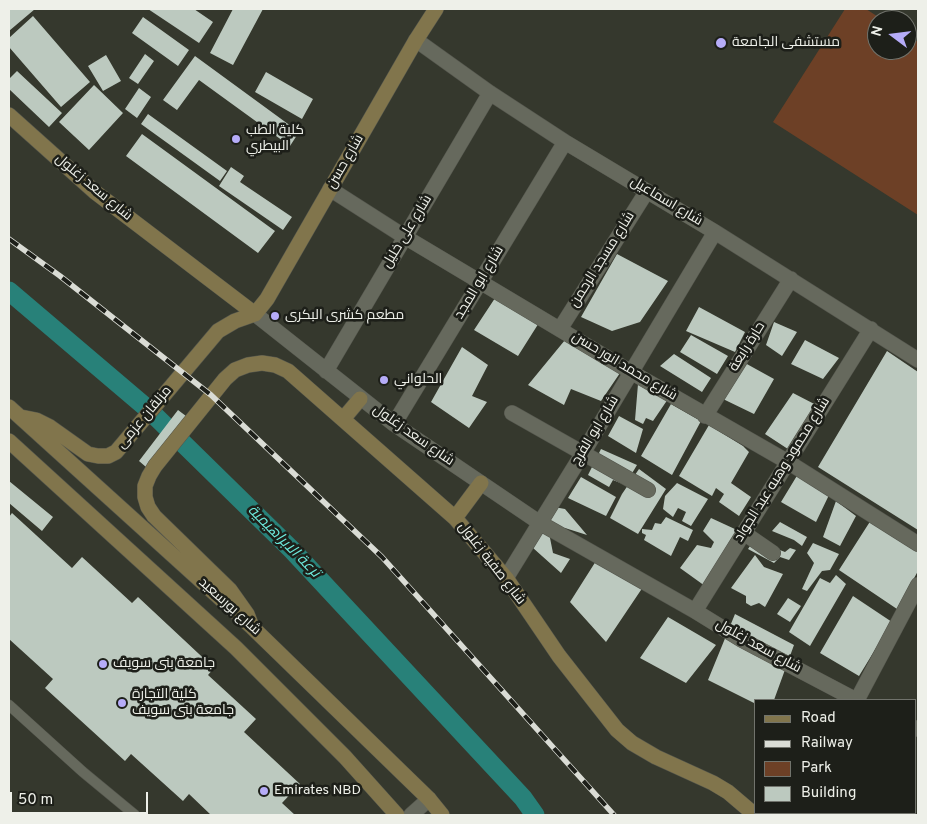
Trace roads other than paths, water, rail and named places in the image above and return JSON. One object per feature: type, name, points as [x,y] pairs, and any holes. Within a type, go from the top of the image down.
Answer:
[{"type":"street","name":"شارع حسن","points":[[255,314],[267,299],[416,40],[436,9]]},
{"type":"street","name":"شارع اسماعيل","points":[[416,40],[490,93],[565,142],[716,232],[918,360]]},
{"type":"street","name":"شارع على خليل","points":[[326,371],[490,93]]},
{"type":"street","name":"شارع سعد زغلول","points":[[9,115],[95,192],[255,314],[394,424],[540,523],[750,645],[854,699]]},
{"type":"street","name":"شارع ابو المجد","points":[[394,424],[565,142]]},
{"type":"street","name":"شارع محمد انور حسن","points":[[330,189],[405,237],[631,372],[788,462],[918,544]]},
{"type":"street","name":"شارع مسجد الرحمن","points":[[560,329],[647,191]]},
{"type":"street","name":"شارع ابو الفرج","points":[[506,578],[716,232]]},
{"type":"street","name":"حارة رابعة","points":[[705,416],[791,279]]},
{"type":"street","name":"مزلقان عزمى","points":[[14,412],[50,427],[88,454],[108,456],[116,452],[218,331],[255,314]]},
{"type":"street","name":"شارع محمود وهبه عبد الجواد","points":[[695,612],[871,329]]},
{"type":"street","name":"شارع صفية زغلول","points":[[252,627],[247,614],[230,590],[154,516],[148,507],[145,497],[148,476],[224,379],[235,370],[248,365],[262,363],[275,365],[288,371],[455,518],[506,578],[559,656],[616,730],[632,743],[656,757],[713,783],[728,792],[755,815]]},
{"type":"street","points":[[343,419],[360,398]]},
{"type":"street","name":"شارع بورسعيد","points":[[14,412],[252,627],[429,799],[442,815]]},
{"type":"street","points":[[512,413],[648,490]]},
{"type":"street","name":"شارع بورسعيد","points":[[9,441],[236,648],[345,756],[397,815]]},
{"type":"street","points":[[455,518],[481,483]]},
{"type":"street","points":[[744,532],[773,553]]},
{"type":"street","points":[[857,699],[918,585]]},
{"type":"street","points":[[411,815],[429,799]]},
{"type":"lane","points":[[9,705],[83,772],[135,815]]},
{"type":"waterway","name":"ترعة الابراهيمية","points":[[9,291],[149,410],[292,550],[523,798],[535,815]]},
{"type":"railway","points":[[9,239],[60,276],[211,395],[382,557],[614,815]]},
{"type":"place","name":"مستشفى الجامعة","points":[[721,43]]},
{"type":"place","name":"كلية الطب البيطري","points":[[236,139]]},
{"type":"place","name":"مطعم كشرى البكرى","points":[[275,316]]},
{"type":"place","name":"الحلواني","points":[[384,380]]},
{"type":"place","name":"جامعة بنى سويف","points":[[103,664]]},
{"type":"place","name":"كلية التجارة جامعة بنى سويف","points":[[122,703]]},
{"type":"place","name":"Emirates NBD","points":[[264,791]]}]
